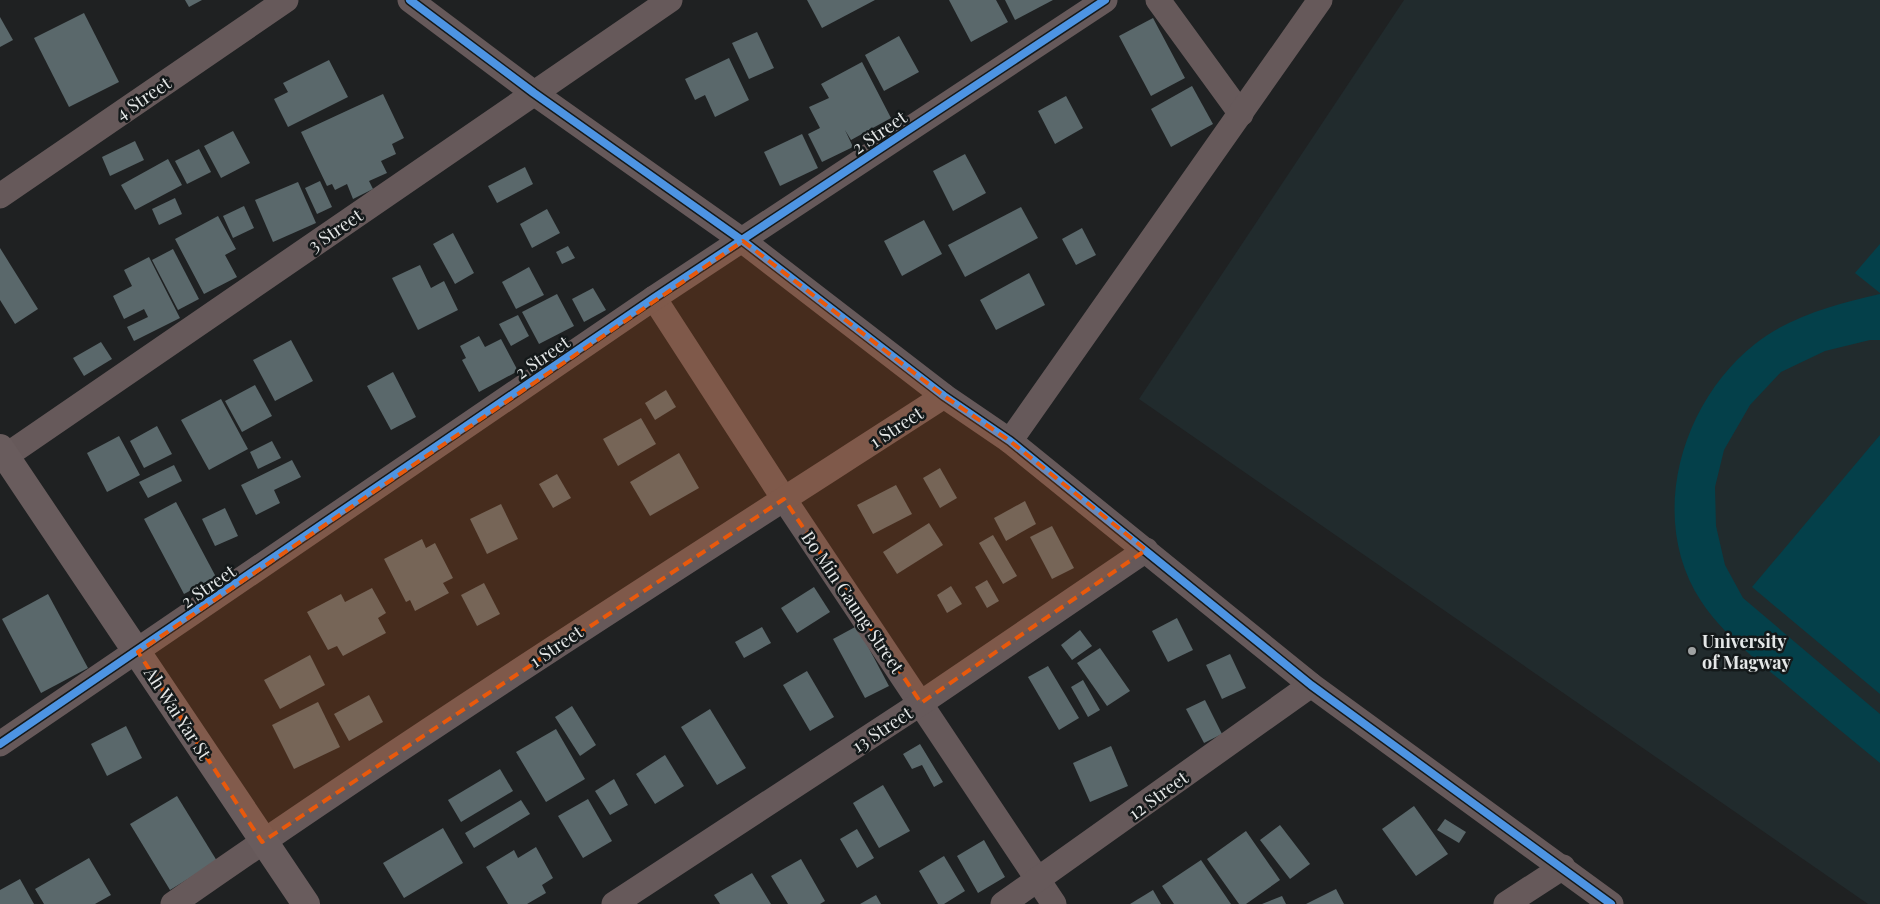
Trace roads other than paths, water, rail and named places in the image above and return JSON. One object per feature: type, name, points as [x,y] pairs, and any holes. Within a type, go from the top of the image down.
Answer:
[{"type":"street","name":"4 Street","points":[[0,196],[286,0]]},
{"type":"street","points":[[410,0],[534,93],[742,241],[944,396],[1010,441],[1311,684],[1611,904]]},
{"type":"street","name":"3 Street","points":[[2,455],[670,0]]},
{"type":"street","name":"2 Street","points":[[0,744],[138,652],[654,298],[1105,0]]},
{"type":"street","points":[[1158,0],[1241,114]]},
{"type":"street","points":[[1010,441],[1320,0]]},
{"type":"street","name":"Bo Min Gaung Street","points":[[654,298],[784,499],[1054,904]]},
{"type":"street","name":"1 Street","points":[[173,904],[262,842],[634,594],[944,396]]},
{"type":"street","name":"Ah Wai Yar St","points":[[2,455],[138,652],[262,842],[306,904]]},
{"type":"street","name":"13 Street","points":[[614,904],[921,703],[1146,550]]},
{"type":"street","name":"12 Street","points":[[1003,904],[1038,881],[1311,684]]},
{"type":"street","points":[[1506,904],[1563,867]]},
{"type":"place","name":"University of Magway","points":[[1692,651]]}]
